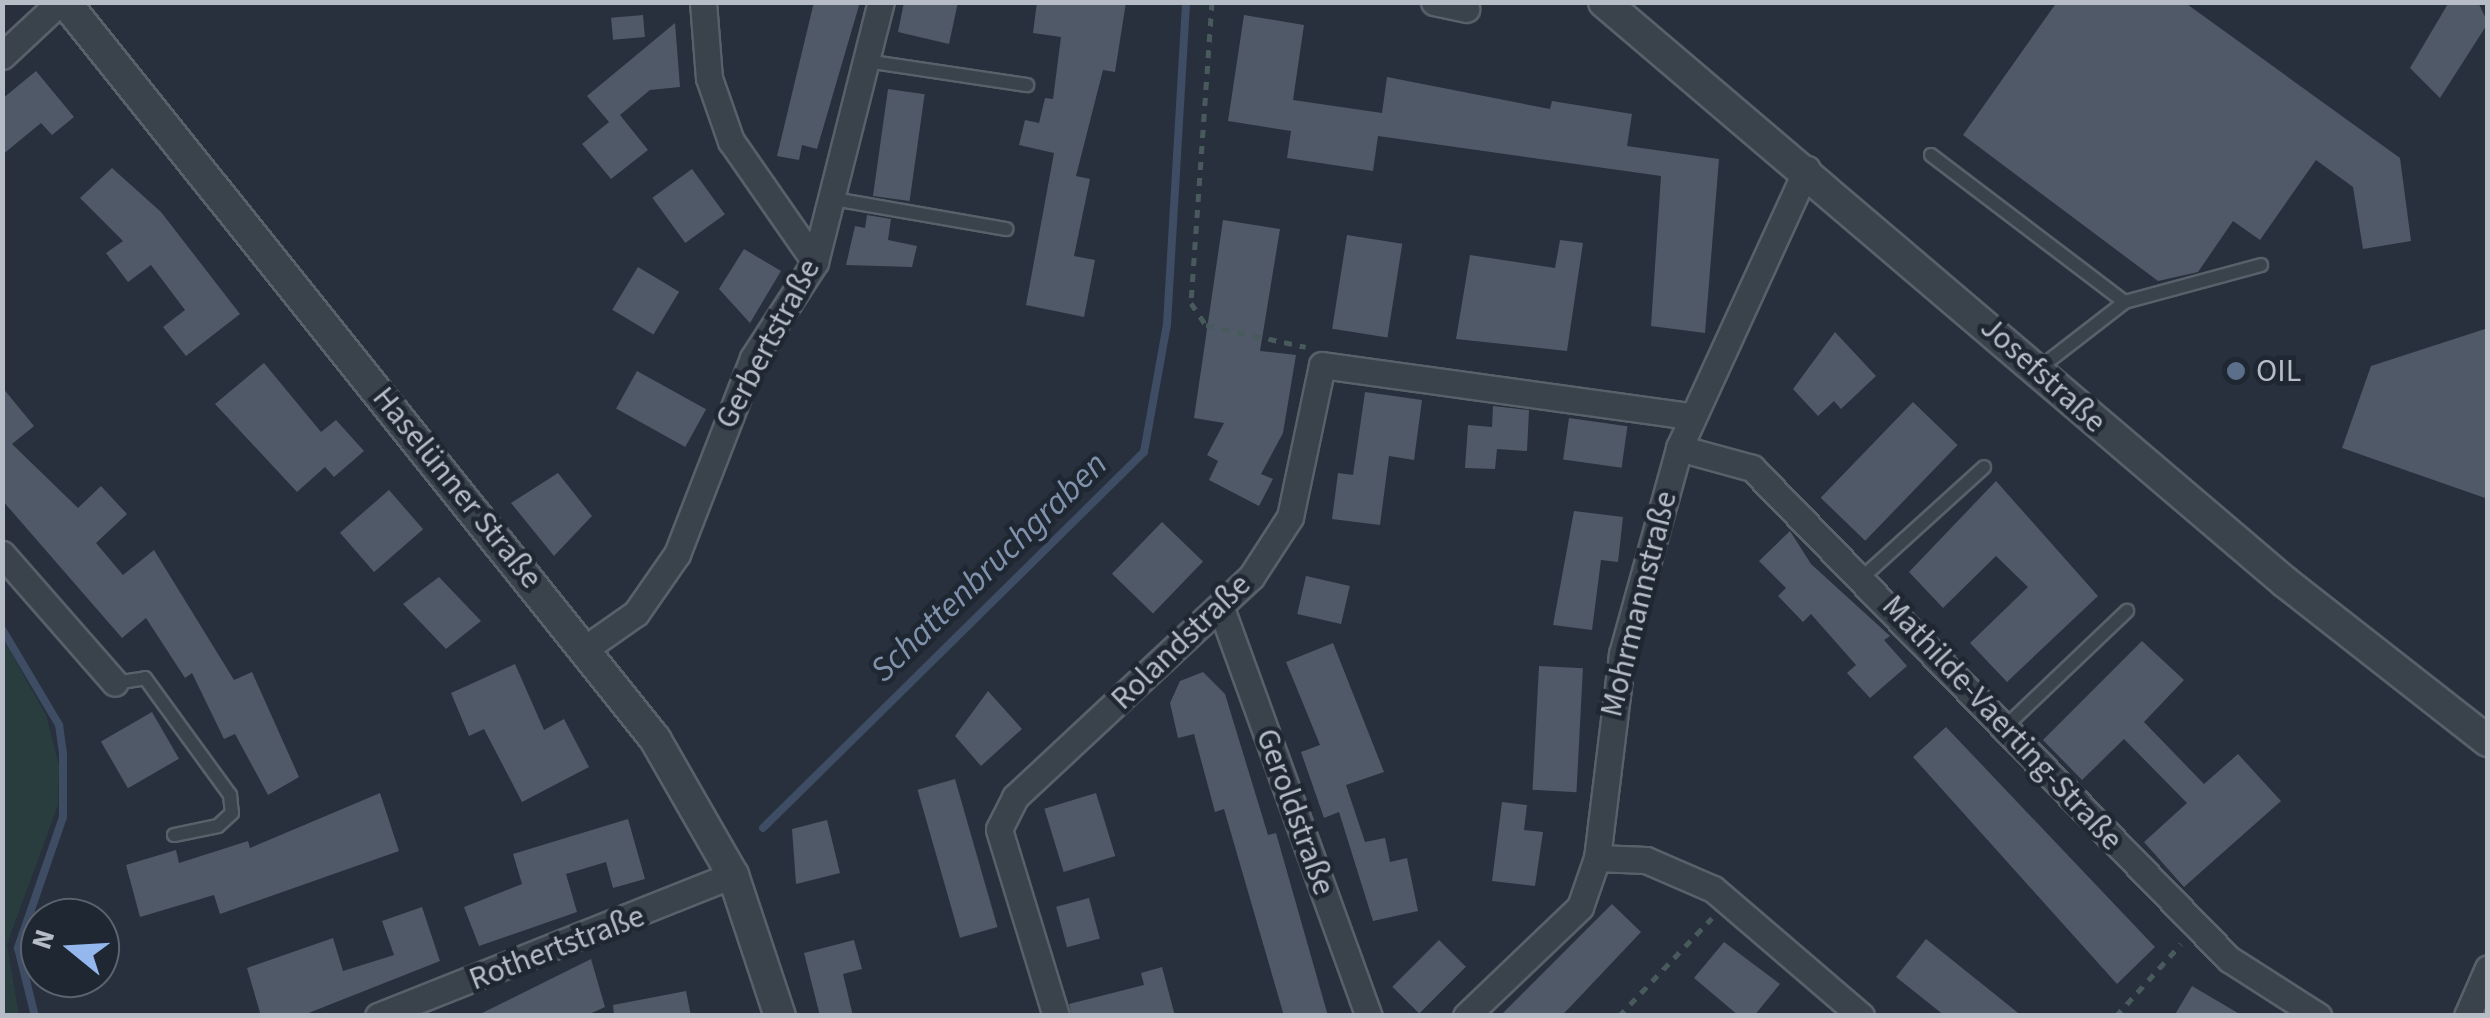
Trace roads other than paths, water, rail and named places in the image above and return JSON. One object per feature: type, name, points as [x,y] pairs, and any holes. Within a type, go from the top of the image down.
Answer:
[{"type":"street","points":[[2,56],[62,2]]},
{"type":"street","name":"Haselünner Straße","points":[[62,2],[586,648],[655,739],[733,875],[780,1016]]},
{"type":"street","points":[[703,2],[709,78],[732,140],[814,262]]},
{"type":"street","name":"Gerbertstraße","points":[[586,648],[636,614],[677,554],[752,358],[814,262],[834,199],[881,2]]},
{"type":"street","points":[[1434,2],[1466,9]]},
{"type":"street","name":"Josefstraße","points":[[1604,2],[1807,168],[2037,370],[2488,741]]},
{"type":"street","name":"Mohrmannstraße","points":[[1466,1016],[1580,908],[1598,858],[1608,720],[1679,448],[1690,416],[1807,168]]},
{"type":"street","name":"Rolandstraße","points":[[1056,1016],[999,829],[1016,797],[1221,608],[1290,517],[1322,365],[1690,416]]},
{"type":"street","name":"Mathilde-Vaerting-Straße","points":[[1679,448],[1752,468],[1864,576],[2004,728],[2196,926],[2265,987],[2318,1016]]},
{"type":"street","points":[[2,554],[114,683]]},
{"type":"street","name":"Geroldstraße","points":[[1221,608],[1369,1016]]},
{"type":"street","points":[[1598,858],[1667,867],[1728,901],[1861,1016]]},
{"type":"street","name":"Rothertstraße","points":[[378,1016],[733,875]]},
{"type":"street","points":[[2467,1016],[2488,968]]},
{"type":"lane","points":[[866,62],[1027,85]]},
{"type":"lane","points":[[1931,155],[2125,302]]},
{"type":"lane","points":[[834,199],[1006,229]]},
{"type":"lane","points":[[2037,370],[2125,302],[2262,264]]},
{"type":"lane","points":[[1864,576],[1984,467]]},
{"type":"lane","points":[[2004,728],[2127,610]]},
{"type":"lane","points":[[114,683],[144,678],[230,794],[232,812],[218,826],[174,835]]},
{"type":"waterway","name":"Schattenbruchgraben","points":[[763,828],[1144,452],[1167,324],[1186,2]]},
{"type":"waterway","points":[[2,629],[59,725],[63,754],[63,817],[18,948],[35,1016]]},
{"type":"place","name":"OIL","points":[[2236,371]]}]
